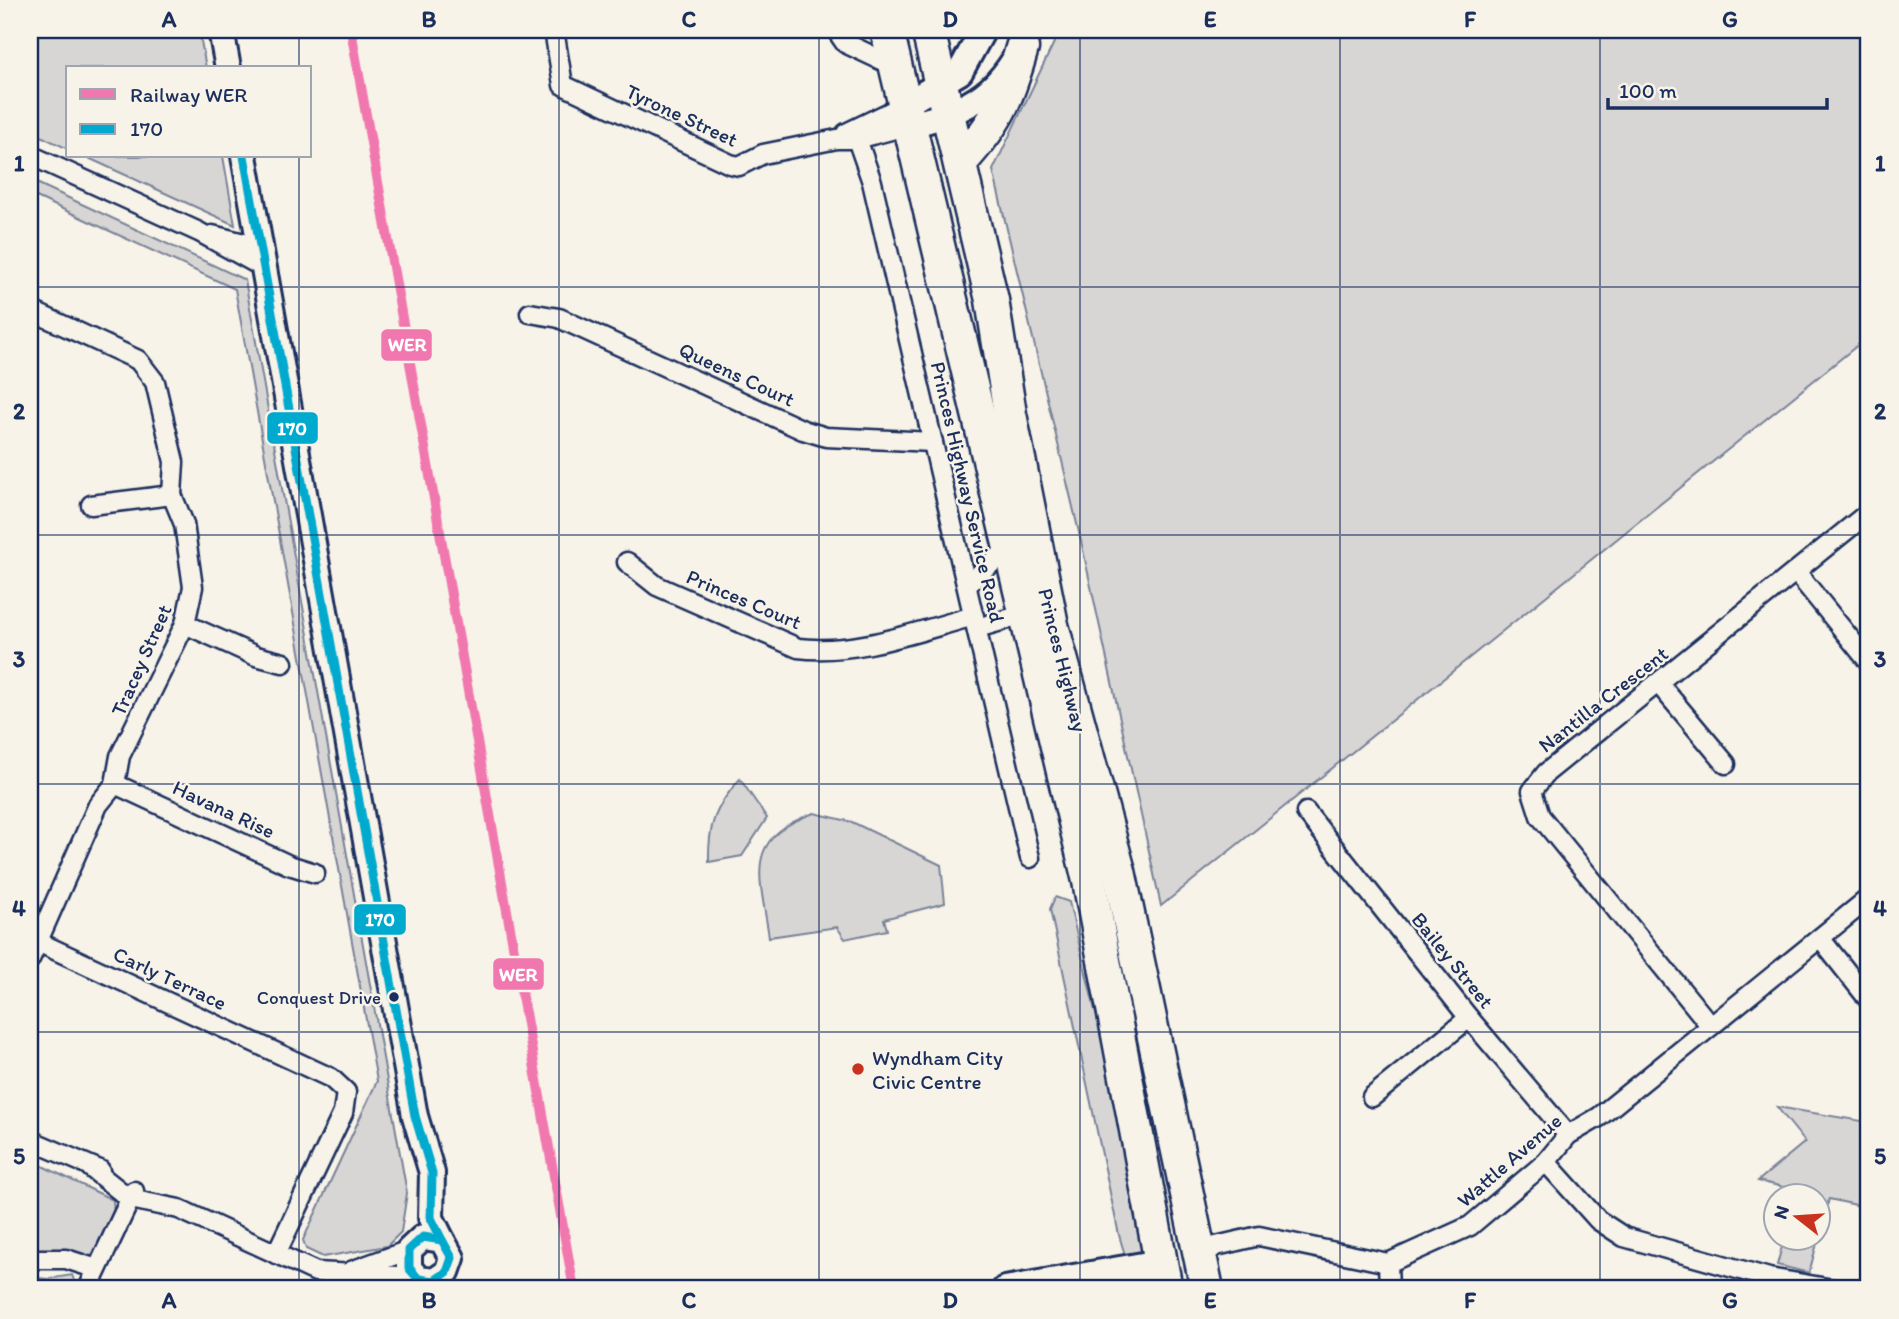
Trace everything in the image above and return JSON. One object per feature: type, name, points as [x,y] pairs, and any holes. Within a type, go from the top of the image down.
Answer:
[{"type":"highway","name":"Princes Highway","points":[[887,30],[1089,881],[1163,1277]]},
{"type":"highway","name":"Princes Highway","points":[[929,30],[992,300],[1052,625],[1119,871],[1207,1289]]},
{"type":"highway","points":[[961,162],[993,125],[1012,83],[1026,39]]},
{"type":"highway","points":[[1026,614],[1042,574]]},
{"type":"highway","points":[[1089,881],[1119,871]]},
{"type":"highway","points":[[1163,1277],[1199,1257]]},
{"type":"street","points":[[221,30],[228,66]]},
{"type":"street","name":"Tyrone Street","points":[[554,30],[563,85],[738,166],[763,154],[837,139],[907,115]]},
{"type":"street","points":[[907,115],[960,72],[982,30]]},
{"type":"street","points":[[840,36],[895,67]]},
{"type":"street","points":[[907,115],[950,116],[991,89],[1009,71],[1026,39]]},
{"type":"street","name":"Tyrone Street","points":[[837,139],[857,139],[907,115]]},
{"type":"street","name":"Princes Highway Service Road","points":[[857,139],[872,182],[1030,858]]},
{"type":"street","points":[[30,155],[262,258]]},
{"type":"street","points":[[244,158],[415,1116],[432,1173],[431,1217],[450,1251],[450,1278]]},
{"type":"street","name":"Tracey Street","points":[[30,310],[129,356],[146,368],[155,382],[174,462],[172,495],[184,524],[193,587],[185,624],[120,756],[115,784],[98,805],[30,959]]},
{"type":"street","name":"Queens Court","points":[[530,313],[559,318],[803,430],[826,437],[933,442]]},
{"type":"street","points":[[91,505],[172,495]]},
{"type":"street","name":"Nantilla Crescent","points":[[1710,1025],[1540,816],[1532,791],[1546,773],[1797,573],[1869,512]]},
{"type":"street","points":[[967,585],[1010,547]]},
{"type":"street","name":"Princes Court","points":[[628,562],[640,575],[657,586],[798,648],[822,651],[853,647],[976,622]]},
{"type":"street","points":[[1797,573],[1869,662]]},
{"type":"street","name":"Princes Highway","points":[[976,622],[1026,614]]},
{"type":"street","points":[[185,624],[256,656],[283,663]]},
{"type":"street","points":[[1659,684],[1726,764]]},
{"type":"street","name":"Havana Rise","points":[[115,784],[289,865],[315,873]]},
{"type":"street","name":"Bailey Street","points":[[1306,812],[1469,1018],[1568,1135]]},
{"type":"street","name":"Wattle Avenue","points":[[1388,1263],[1470,1226],[1546,1162],[1568,1135],[1599,1117],[1869,898]]},
{"type":"street","points":[[1820,938],[1869,1000]]},
{"type":"street","name":"Carly Terrace","points":[[38,942],[331,1078],[346,1092],[344,1113],[276,1254]]},
{"type":"street","points":[[1372,1097],[1469,1018]]},
{"type":"street","points":[[415,1116],[418,1191],[407,1262],[420,1282]]},
{"type":"street","points":[[30,1140],[91,1168],[107,1171],[132,1194],[179,1209],[316,1272],[420,1282],[434,1281],[447,1272],[450,1278]]},
{"type":"street","points":[[1546,1162],[1598,1220],[1624,1237],[1769,1278],[1833,1289]]},
{"type":"street","points":[[88,1289],[132,1194]]},
{"type":"street","points":[[337,1275],[411,1247],[429,1236],[442,1240]]},
{"type":"street","points":[[1199,1257],[1216,1246],[1259,1236],[1388,1263],[1389,1289]]},
{"type":"street","points":[[30,1259],[66,1259],[97,1269]]},
{"type":"street","points":[[1005,1289],[1163,1277]]},
{"type":"street","points":[[1128,1289],[1163,1277]]},
{"type":"shaded area","points":[[30,30],[199,30],[206,66],[66,66],[66,148],[30,131]]},
{"type":"shaded area","points":[[1060,30],[1869,30],[1869,336],[1161,906],[1081,541],[993,170]]},
{"type":"shaded area","points":[[88,158],[223,158],[235,225]]},
{"type":"shaded area","points":[[30,180],[245,280],[407,1193],[401,1232],[387,1246],[323,1257],[306,1249],[303,1240],[377,1081],[235,289],[30,194]]},
{"type":"shaded area","points":[[740,779],[767,818],[742,856],[709,862],[710,837],[715,817],[724,799]]},
{"type":"shaded area","points":[[814,813],[852,822],[941,865],[945,903],[884,919],[887,930],[845,939],[837,927],[769,937],[760,877],[766,847],[775,835],[791,823]]},
{"type":"shaded area","points":[[1055,897],[1069,902],[1162,1289],[1135,1289],[1119,1235],[1050,909]]},
{"type":"shaded area","points":[[1777,1107],[1868,1122],[1869,1222],[1856,1205],[1832,1200],[1832,1182],[1758,1181],[1805,1142]]},
{"type":"shaded area","points":[[30,1160],[113,1200],[114,1215],[94,1257],[30,1253]]},
{"type":"shaded area","points":[[1780,1252],[1815,1252],[1809,1273],[1777,1265]]},
{"type":"shaded area","points":[[72,1275],[75,1283],[73,1289],[30,1289],[30,1277],[48,1279]]},
{"type":"rail line","name":"WER","points":[[351,30],[574,1289]]},
{"type":"transit line","name":"170","points":[[244,158],[415,1116],[432,1173],[431,1218],[442,1240]]},
{"type":"transit line","name":"170","points":[[419,1279],[434,1281],[447,1272],[452,1258],[442,1240],[423,1237],[409,1250],[409,1268],[427,1289]]},
{"type":"place","name":"Conquest Drive","points":[[394,997]]},
{"type":"place","name":"Wyndham City Civic Centre","points":[[858,1069]]}]
